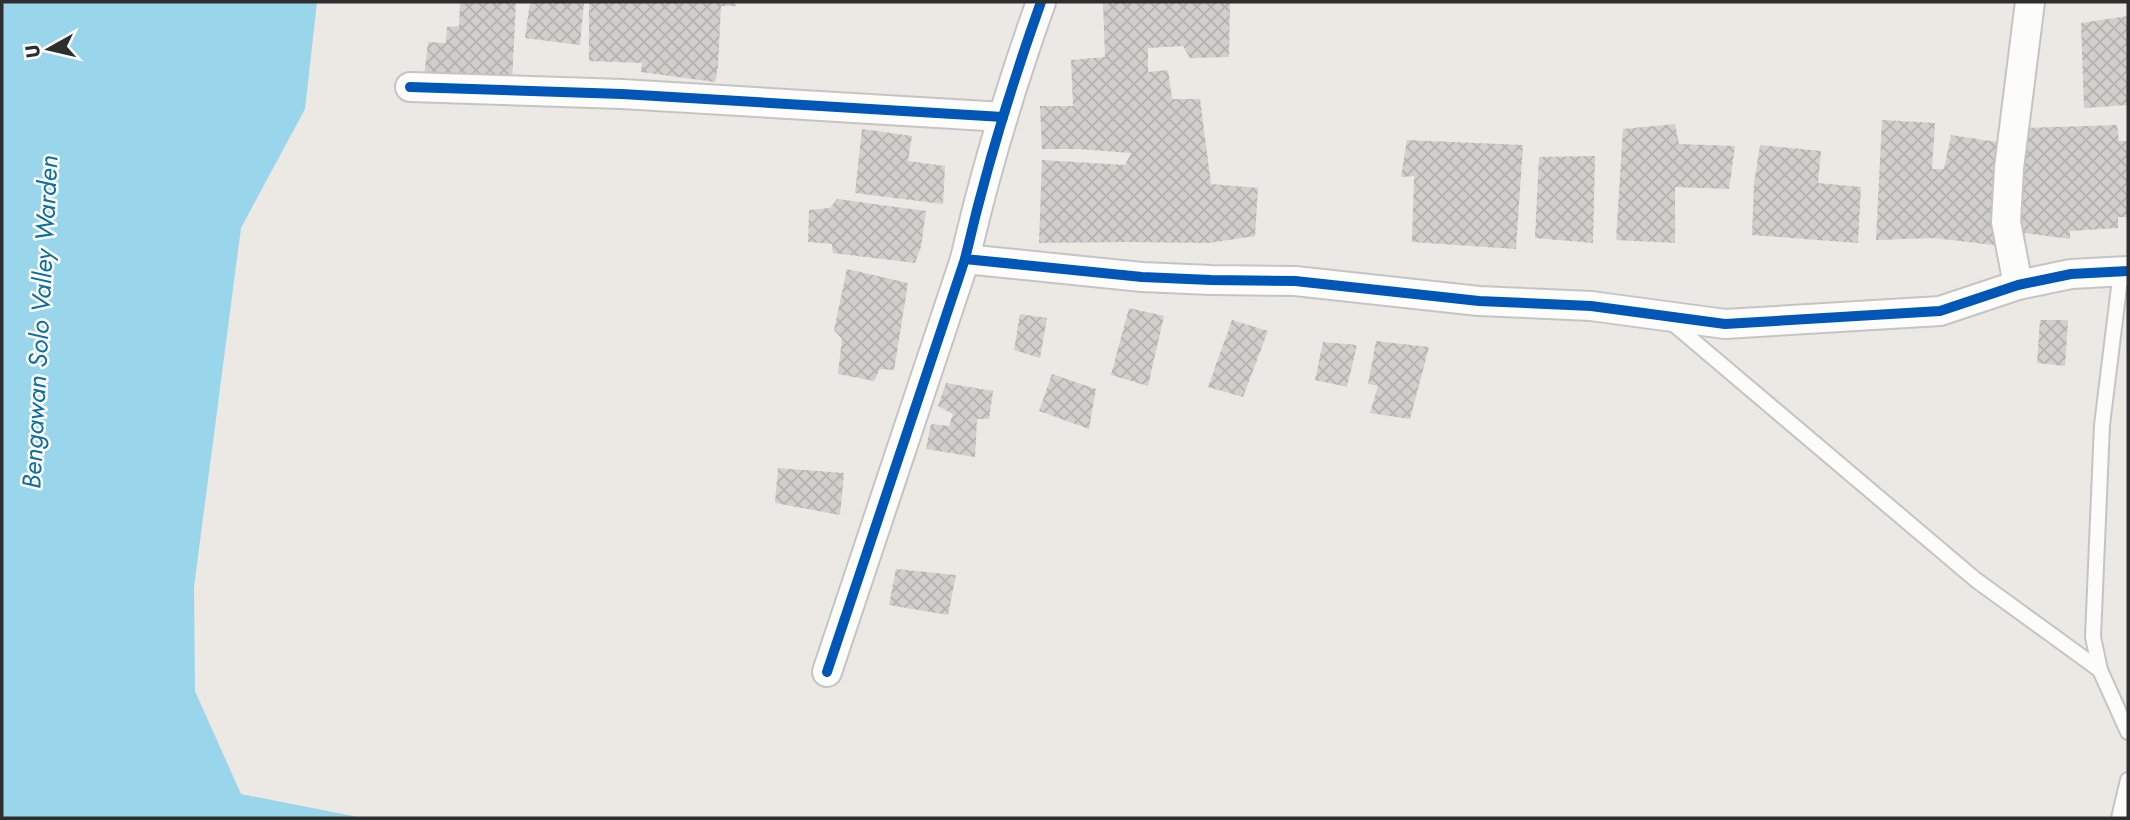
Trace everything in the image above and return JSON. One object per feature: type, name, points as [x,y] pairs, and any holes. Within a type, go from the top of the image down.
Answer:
[{"type":"street","points":[[827,672],[965,260],[980,194],[1041,2]]},
{"type":"street","points":[[2018,285],[2006,222],[2009,168],[2030,2]]},
{"type":"street","points":[[410,87],[622,94],[1003,117]]},
{"type":"street","points":[[965,260],[1142,277],[1211,281],[1295,281],[1479,301],[1591,306],[1725,324],[1940,311],[2018,285],[2071,274],[2125,271]]},
{"type":"lane","points":[[2125,271],[2102,425],[2093,637],[2100,670],[2128,732]]},
{"type":"lane","points":[[1664,316],[1976,580],[2100,670]]},
{"type":"lane","points":[[2119,818],[2128,780]]},
{"type":"water","name":"Bengawan Solo Valley Warden","points":[[2,2],[317,2],[305,109],[241,228],[194,587],[195,691],[241,794],[363,818],[2,818]]},
{"type":"building","points":[[460,2],[516,2],[512,82],[424,77],[428,42],[446,43],[447,27],[459,26]]},
{"type":"building","points":[[530,2],[584,2],[580,45],[525,38]]},
{"type":"building","points":[[589,2],[735,2],[736,6],[721,6],[715,82],[641,72],[642,63],[589,61]]},
{"type":"building","points":[[1103,2],[1230,2],[1229,57],[1190,58],[1183,46],[1148,48],[1148,72],[1168,70],[1172,99],[1200,99],[1211,184],[1258,188],[1255,236],[1208,243],[1039,243],[1042,160],[1125,165],[1131,153],[1042,149],[1040,106],[1073,106],[1071,60],[1105,57]]},
{"type":"building","points":[[2128,16],[2128,105],[2084,108],[2081,23]]},
{"type":"building","points":[[1882,120],[1935,123],[1932,169],[1944,169],[1951,135],[2010,144],[2001,246],[1935,238],[1876,240]]},
{"type":"building","points":[[1675,124],[1679,144],[1735,146],[1729,189],[1675,187],[1675,243],[1616,240],[1623,129]]},
{"type":"building","points":[[2117,125],[2119,141],[2128,141],[2128,217],[2118,217],[2118,228],[2070,231],[2070,239],[2018,232],[2022,128]]},
{"type":"building","points":[[862,129],[912,136],[908,161],[945,166],[943,204],[855,193]]},
{"type":"building","points":[[1407,140],[1523,145],[1516,249],[1412,242],[1414,176],[1401,177]]},
{"type":"building","points":[[1760,145],[1821,151],[1818,183],[1861,187],[1858,243],[1752,235],[1754,184]]},
{"type":"building","points":[[1595,156],[1593,243],[1535,238],[1539,157]]},
{"type":"building","points":[[837,199],[926,211],[921,247],[915,263],[833,253],[832,244],[808,242],[809,210],[830,208]]},
{"type":"building","points":[[847,269],[908,283],[894,370],[880,369],[874,381],[838,374],[842,339],[834,330]]},
{"type":"building","points":[[1129,308],[1164,316],[1148,386],[1111,375]]},
{"type":"building","points":[[1020,314],[1047,318],[1040,358],[1014,350]]},
{"type":"building","points":[[1232,320],[1268,331],[1243,397],[1208,387]]},
{"type":"building","points":[[2040,320],[2068,320],[2065,366],[2037,363]]},
{"type":"building","points":[[1376,341],[1429,347],[1410,419],[1370,413],[1378,386],[1368,384]]},
{"type":"building","points":[[1323,342],[1357,345],[1347,387],[1315,380]]},
{"type":"building","points":[[1052,374],[1096,389],[1089,429],[1039,411]]},
{"type":"building","points":[[946,383],[993,391],[989,419],[977,419],[975,457],[926,449],[931,424],[949,426],[953,414],[938,406]]},
{"type":"building","points":[[778,468],[844,473],[840,515],[775,503]]},
{"type":"building","points":[[896,569],[956,575],[948,615],[889,605]]},
{"type":"cycle path","points":[[1041,2],[999,129],[965,259],[1142,277],[1295,281],[1479,301],[1591,306],[1725,324],[1940,311],[2018,285],[2071,274],[2128,271]]},
{"type":"cycle path","points":[[410,87],[622,94],[1003,117]]},
{"type":"cycle path","points":[[827,672],[965,259]]}]
